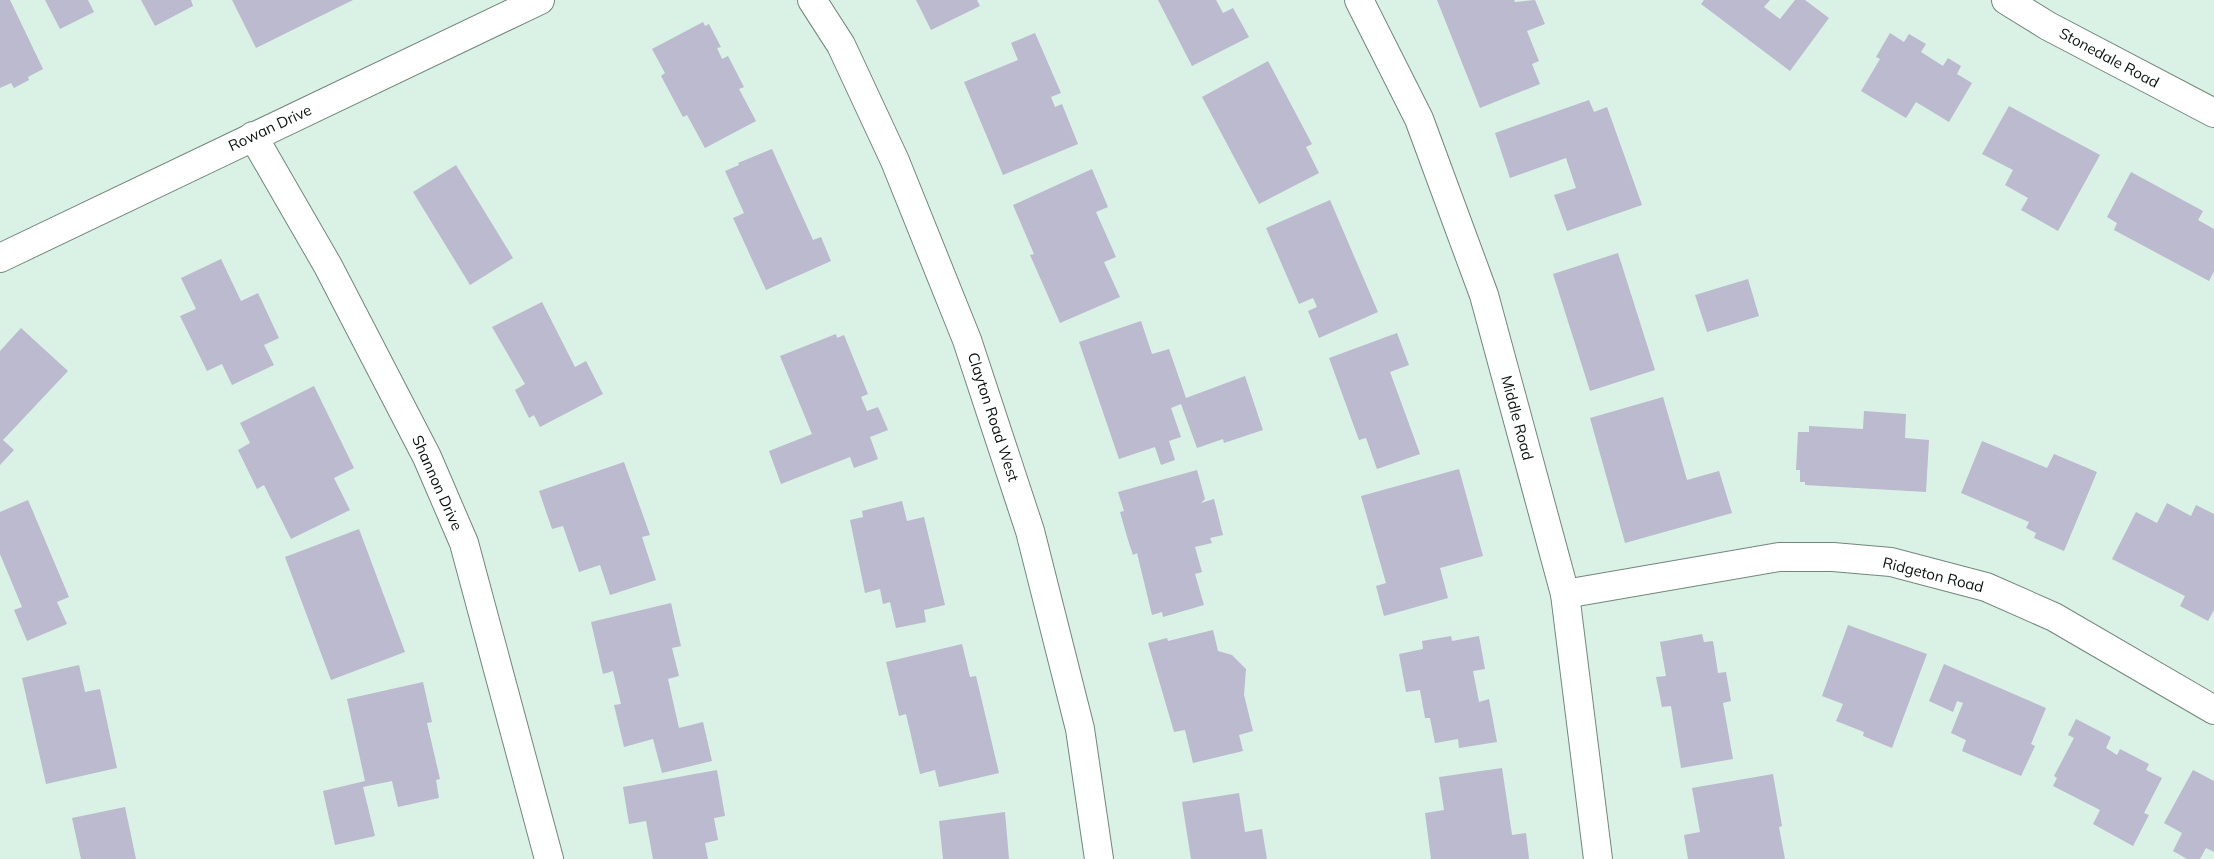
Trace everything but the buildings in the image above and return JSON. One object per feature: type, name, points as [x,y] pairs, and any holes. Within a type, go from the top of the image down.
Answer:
[{"type":"street","name":"Rowan Drive","points":[[0,258],[540,0]]},
{"type":"street","name":"Clayton Road West","points":[[812,0],[841,45],[895,161],[967,340],[1030,531],[1080,729],[1099,859]]},
{"type":"street","name":"Middle Road","points":[[1359,0],[1419,119],[1484,295],[1564,594],[1598,859]]},
{"type":"street","name":"Stonedale Road","points":[[2006,0],[2048,26],[2214,113]]},
{"type":"street","name":"Shannon Drive","points":[[253,136],[328,266],[427,457],[464,543],[549,859]]},
{"type":"street","name":"Ridgeton Road","points":[[1564,594],[1779,557],[1833,557],[1891,562],[1986,587],[2054,617],[2214,710]]}]
